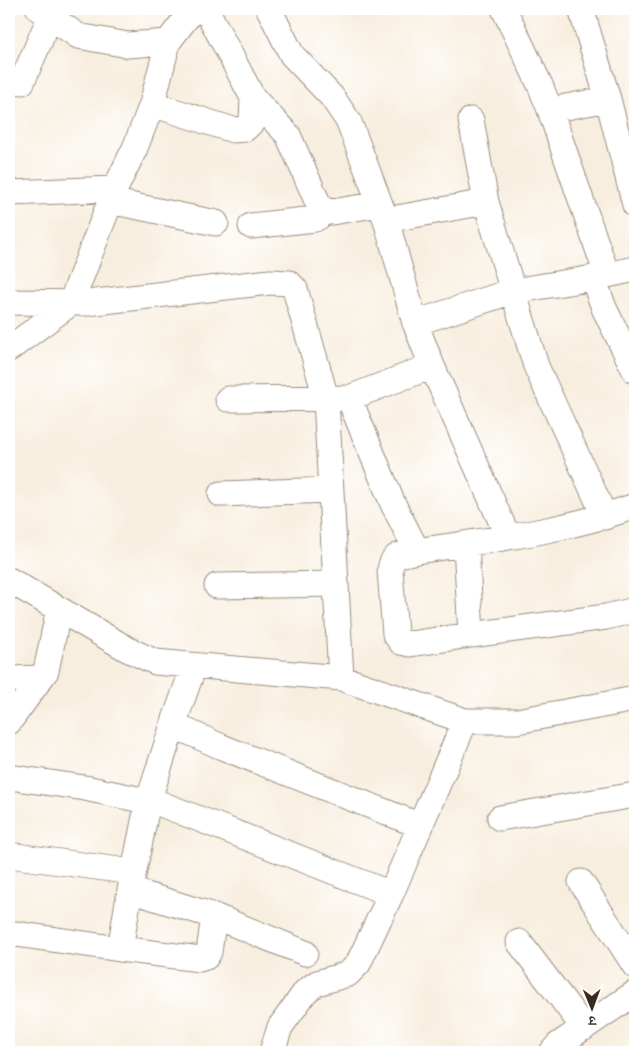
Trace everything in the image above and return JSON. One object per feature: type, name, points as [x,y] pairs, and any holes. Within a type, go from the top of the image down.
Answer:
[{"type":"street","points":[[269,9],[292,55],[332,97],[349,122],[383,212],[415,323],[432,366],[508,537]]},
{"type":"street","points":[[504,9],[550,110],[600,276],[604,308],[635,371]]},
{"type":"street","points":[[581,9],[631,171],[635,205]]},
{"type":"street","points":[[9,349],[71,303],[113,195],[136,148],[152,104],[168,42],[194,11],[253,98],[288,135],[318,203],[323,210],[332,212],[383,212],[486,202]]},
{"type":"street","points":[[22,82],[44,13],[78,36],[128,45],[168,42]]},
{"type":"street","points":[[152,104],[233,130],[245,129],[252,122],[253,98]]},
{"type":"street","points":[[550,110],[608,99]]},
{"type":"street","points":[[471,120],[486,202],[536,366],[605,517]]},
{"type":"street","points":[[9,192],[113,195],[216,223]]},
{"type":"street","points":[[250,226],[315,219],[320,216],[323,210]]},
{"type":"street","points":[[415,323],[513,291],[635,269]]},
{"type":"street","points":[[9,302],[71,303],[270,282],[288,283],[296,288],[338,398],[417,552]]},
{"type":"street","points":[[228,399],[338,398],[432,366]]},
{"type":"street","points":[[338,398],[331,490],[341,678]]},
{"type":"street","points":[[221,494],[331,490]]},
{"type":"street","points":[[635,506],[605,517],[508,537],[397,556],[391,562],[390,570],[395,634],[401,642],[410,644],[606,616],[635,610]]},
{"type":"street","points":[[466,544],[470,635]]},
{"type":"street","points":[[9,580],[127,648],[155,662],[341,678],[465,720],[517,721],[635,699]]},
{"type":"street","points":[[217,586],[336,584]]},
{"type":"street","points":[[9,722],[46,671],[59,609]]},
{"type":"street","points":[[120,949],[131,881],[148,802],[194,666]]},
{"type":"street","points":[[9,679],[40,678]]},
{"type":"street","points":[[272,1052],[280,1027],[306,991],[317,983],[348,974],[358,964],[421,826],[465,720]]},
{"type":"street","points":[[174,725],[222,747],[421,826]]},
{"type":"street","points":[[9,778],[85,788],[161,804],[391,894]]},
{"type":"street","points":[[500,818],[635,794]]},
{"type":"street","points":[[9,855],[131,881],[305,953]]},
{"type":"street","points":[[581,882],[635,966]]},
{"type":"street","points":[[9,933],[200,959],[206,957],[209,952],[214,916]]},
{"type":"street","points":[[519,942],[584,1028]]},
{"type":"street","points":[[552,1052],[558,1045],[635,993]]}]
